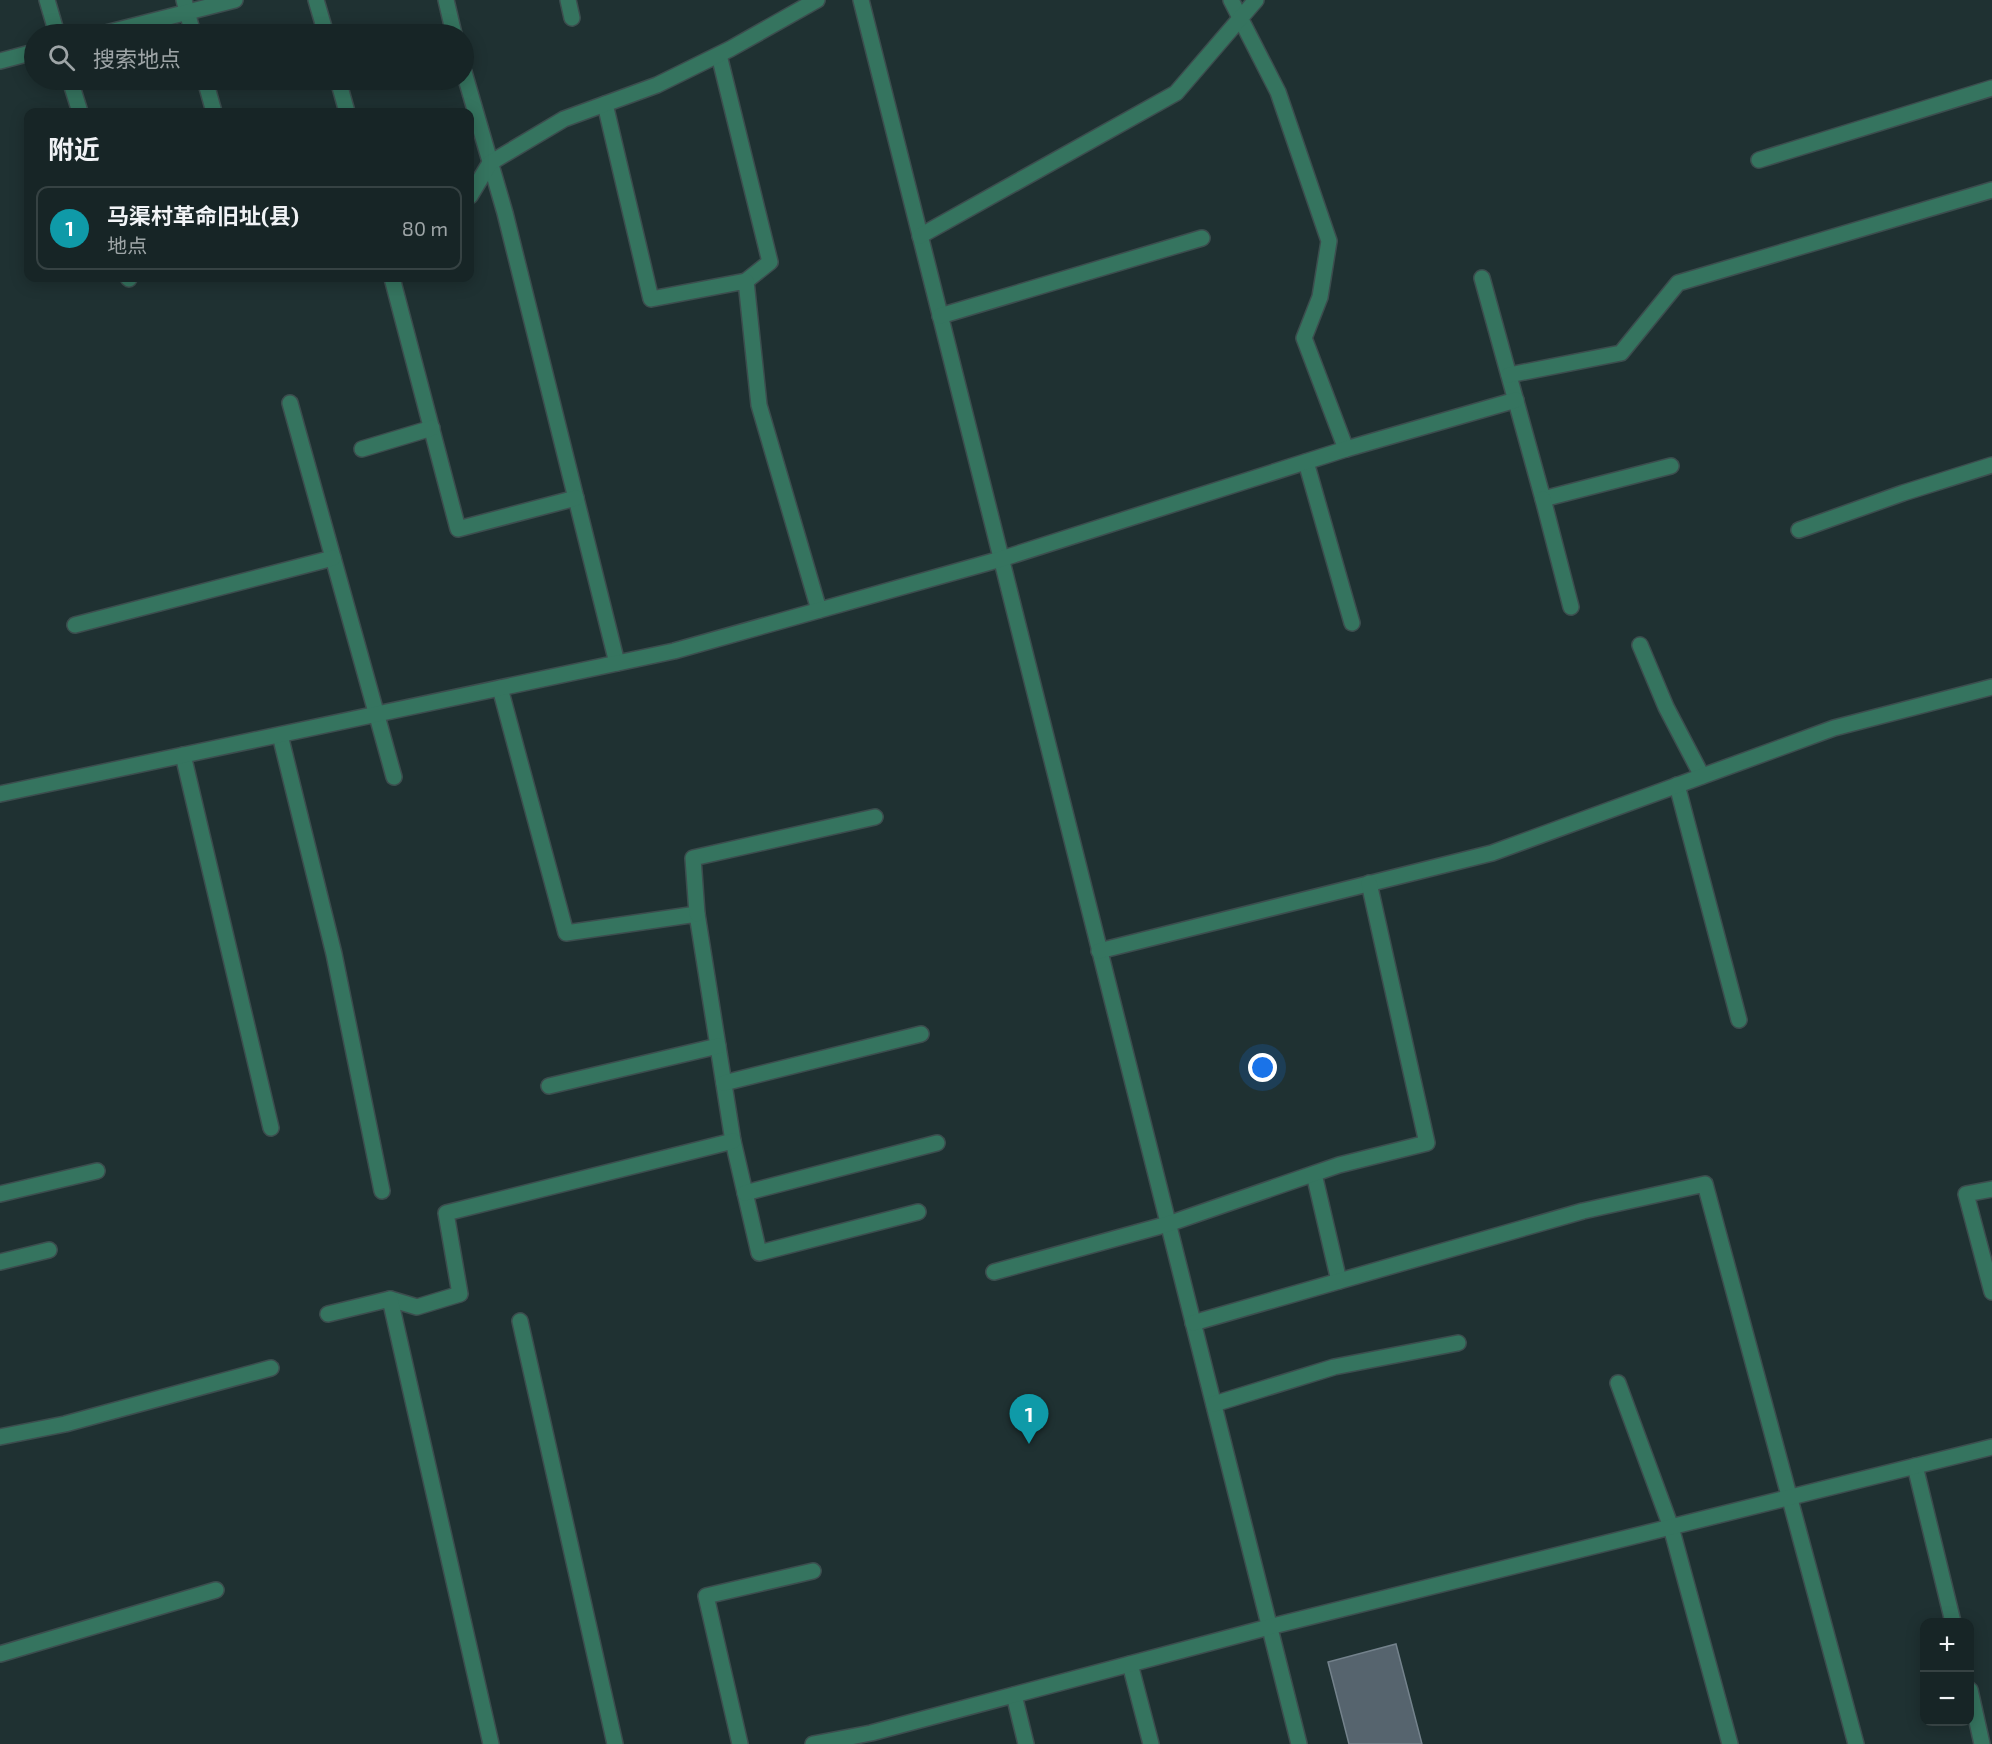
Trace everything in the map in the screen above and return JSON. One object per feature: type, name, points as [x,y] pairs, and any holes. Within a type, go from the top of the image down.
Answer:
[{"type":"street","points":[[47,0],[54,24]]},
{"type":"street","points":[[132,24],[186,6],[235,0]]},
{"type":"street","points":[[316,0],[323,24]]},
{"type":"street","points":[[446,0],[452,24]]},
{"type":"street","points":[[568,0],[572,18]]},
{"type":"street","points":[[474,189],[490,163],[564,119],[657,85],[719,55],[817,0]]},
{"type":"street","points":[[861,0],[1299,1744]]},
{"type":"street","points":[[1231,0],[1278,92],[1329,241],[1320,297],[1304,338],[1346,449]]},
{"type":"street","points":[[920,236],[1176,93],[1256,0]]},
{"type":"street","points":[[186,6],[190,24]]},
{"type":"street","points":[[0,61],[24,55]]},
{"type":"street","points":[[605,104],[651,299],[746,281],[770,262],[719,55]]},
{"type":"street","points":[[1759,160],[1992,88]]},
{"type":"street","points":[[73,90],[79,108]]},
{"type":"street","points":[[208,90],[213,108]]},
{"type":"street","points":[[341,90],[346,108]]},
{"type":"street","points":[[469,90],[505,213],[617,663]]},
{"type":"street","points":[[1509,375],[1621,353],[1678,283],[1992,190]]},
{"type":"street","points":[[940,316],[1202,238]]},
{"type":"street","points":[[1482,278],[1571,607]]},
{"type":"street","points":[[746,281],[759,405],[819,610]]},
{"type":"street","points":[[393,282],[458,529],[576,498]]},
{"type":"street","points":[[0,794],[674,651],[1001,559],[1346,449],[1516,400]]},
{"type":"street","points":[[290,403],[394,777]]},
{"type":"street","points":[[362,449],[432,428]]},
{"type":"street","points":[[1306,462],[1352,623]]},
{"type":"street","points":[[1799,530],[1903,493],[1992,465]]},
{"type":"street","points":[[1543,499],[1671,466]]},
{"type":"street","points":[[75,625],[333,558]]},
{"type":"street","points":[[1640,645],[1666,707],[1702,776]]},
{"type":"street","points":[[1100,951],[1492,853],[1834,728],[1992,687]]},
{"type":"street","points":[[500,688],[566,933],[697,914]]},
{"type":"street","points":[[280,735],[334,954],[382,1191]]},
{"type":"street","points":[[183,755],[271,1128]]},
{"type":"street","points":[[1677,785],[1739,1020]]},
{"type":"street","points":[[875,817],[693,858],[697,914],[734,1141],[759,1253],[918,1212]]},
{"type":"street","points":[[994,1272],[1168,1224],[1339,1165],[1427,1143],[1369,883]]},
{"type":"street","points":[[724,1083],[921,1034]]},
{"type":"street","points":[[549,1086],[718,1046]]},
{"type":"street","points":[[328,1314],[390,1299],[417,1307],[460,1294],[446,1213],[734,1141]]},
{"type":"street","points":[[745,1193],[938,1143]]},
{"type":"street","points":[[0,1194],[97,1172]]},
{"type":"street","points":[[1314,1173],[1339,1281]]},
{"type":"street","points":[[1193,1323],[1583,1211],[1705,1184],[1856,1744]]},
{"type":"street","points":[[1992,1189],[1966,1194],[1992,1292]]},
{"type":"street","points":[[0,1262],[49,1250]]},
{"type":"street","points":[[390,1299],[491,1744]]},
{"type":"street","points":[[519,1321],[615,1744]]},
{"type":"street","points":[[1214,1404],[1334,1367],[1458,1343]]},
{"type":"street","points":[[0,1437],[64,1424],[271,1368]]},
{"type":"street","points":[[1618,1383],[1671,1527],[1730,1744]]},
{"type":"street","points":[[813,1744],[872,1739],[1014,1695],[1269,1627],[1992,1447]]},
{"type":"street","points":[[1915,1466],[1952,1618]]},
{"type":"street","points":[[740,1744],[706,1596],[813,1571]]},
{"type":"street","points":[[0,1654],[216,1590]]},
{"type":"street","points":[[1130,1664],[1151,1744]]},
{"type":"street","points":[[1014,1695],[1026,1744]]},
{"type":"street","points":[[1974,1708],[1982,1744]]},
{"type":"building","points":[[1396,1644],[1422,1744],[1349,1744],[1328,1662]]},
{"type":"place","name":"马渠村革命旧址(县)","points":[[1029,1444]]}]
